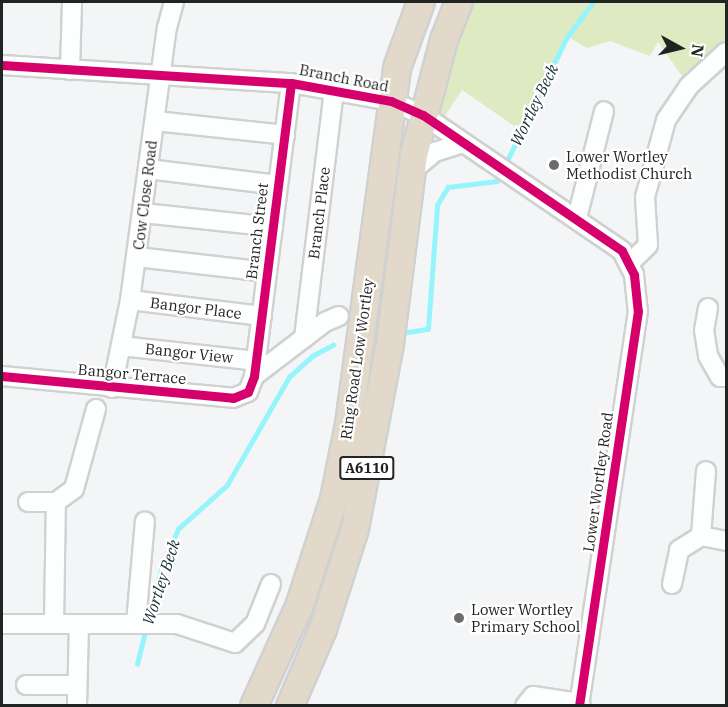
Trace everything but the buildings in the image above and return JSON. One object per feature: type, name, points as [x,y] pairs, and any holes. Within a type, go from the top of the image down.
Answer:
[{"type":"highway","name":"Ring Road Low Wortley","points":[[254,705],[299,607],[334,500],[349,424],[391,101],[405,41],[421,2]]},
{"type":"highway","name":"Ring Road Low Wortley","points":[[290,705],[323,629],[355,529],[390,344],[412,171],[423,115],[444,40],[459,2]]},
{"type":"highway","name":"A6110","points":[[391,101],[423,74],[444,40]]},
{"type":"highway","points":[[385,150],[397,131],[423,115]]},
{"type":"street","points":[[70,70],[72,2]]},
{"type":"street","name":"Cow Close Road","points":[[112,388],[122,346],[137,257],[160,77],[174,2]]},
{"type":"street","points":[[630,263],[648,245],[645,197],[666,120],[689,86],[726,52]]},
{"type":"street","name":"Branch Road","points":[[2,65],[160,77],[291,83],[391,101],[423,115],[503,172],[613,242],[630,263]]},
{"type":"street","name":"Branch Street","points":[[254,374],[291,83]]},
{"type":"street","name":"Branch Place","points":[[304,338],[334,89]]},
{"type":"street","points":[[577,218],[604,111]]},
{"type":"street","points":[[155,121],[285,135]]},
{"type":"street","points":[[412,171],[429,155],[462,143]]},
{"type":"street","points":[[148,169],[278,185]]},
{"type":"street","points":[[143,213],[273,227]]},
{"type":"street","points":[[137,257],[267,272]]},
{"type":"street","name":"Lower Wortley Road","points":[[580,704],[638,310],[630,263]]},
{"type":"street","name":"Bangor Place","points":[[130,300],[262,316]]},
{"type":"street","points":[[708,308],[704,330],[708,356],[720,377],[726,377]]},
{"type":"street","points":[[254,374],[339,316]]},
{"type":"street","name":"Bangor View","points":[[122,346],[254,374]]},
{"type":"street","name":"Bangor Terrace","points":[[2,376],[233,398],[243,396],[254,374]]},
{"type":"street","points":[[28,502],[56,502],[74,489],[96,409]]},
{"type":"street","points":[[701,536],[706,471]]},
{"type":"street","points":[[54,623],[56,502]]},
{"type":"street","points":[[136,623],[145,521]]},
{"type":"street","points":[[672,584],[679,550],[701,536],[726,541]]},
{"type":"street","points":[[2,624],[177,624],[235,642],[255,624],[271,584]]},
{"type":"street","points":[[77,705],[79,624]]},
{"type":"street","points":[[26,685],[76,684]]},
{"type":"street","points":[[525,705],[533,696],[580,704]]},
{"type":"green space","points":[[467,2],[726,2],[726,52],[689,86],[658,42],[650,56],[610,41],[587,48],[568,37],[523,132],[462,90],[438,126],[423,115]]},
{"type":"waterway","name":"Wortley Beck","points":[[505,165],[567,37],[593,2]]},
{"type":"waterway","name":"Wortley Beck","points":[[408,332],[428,329],[437,205],[448,187],[497,181],[501,172]]},
{"type":"waterway","name":"Wortley Beck","points":[[149,621],[161,570],[178,529],[227,485],[289,377],[312,356],[333,345]]},
{"type":"waterway","name":"Wortley Beck","points":[[137,664],[146,629]]},
{"type":"cycle path","points":[[2,65],[291,83],[391,101],[423,115],[622,251],[634,275],[638,311],[579,706]]},
{"type":"cycle path","points":[[2,376],[233,398],[248,392],[254,376],[291,83]]},
{"type":"place","name":"Lower Wortley Methodist Church","points":[[554,165]]},
{"type":"place","name":"Lower Wortley Primary School","points":[[459,618]]}]
